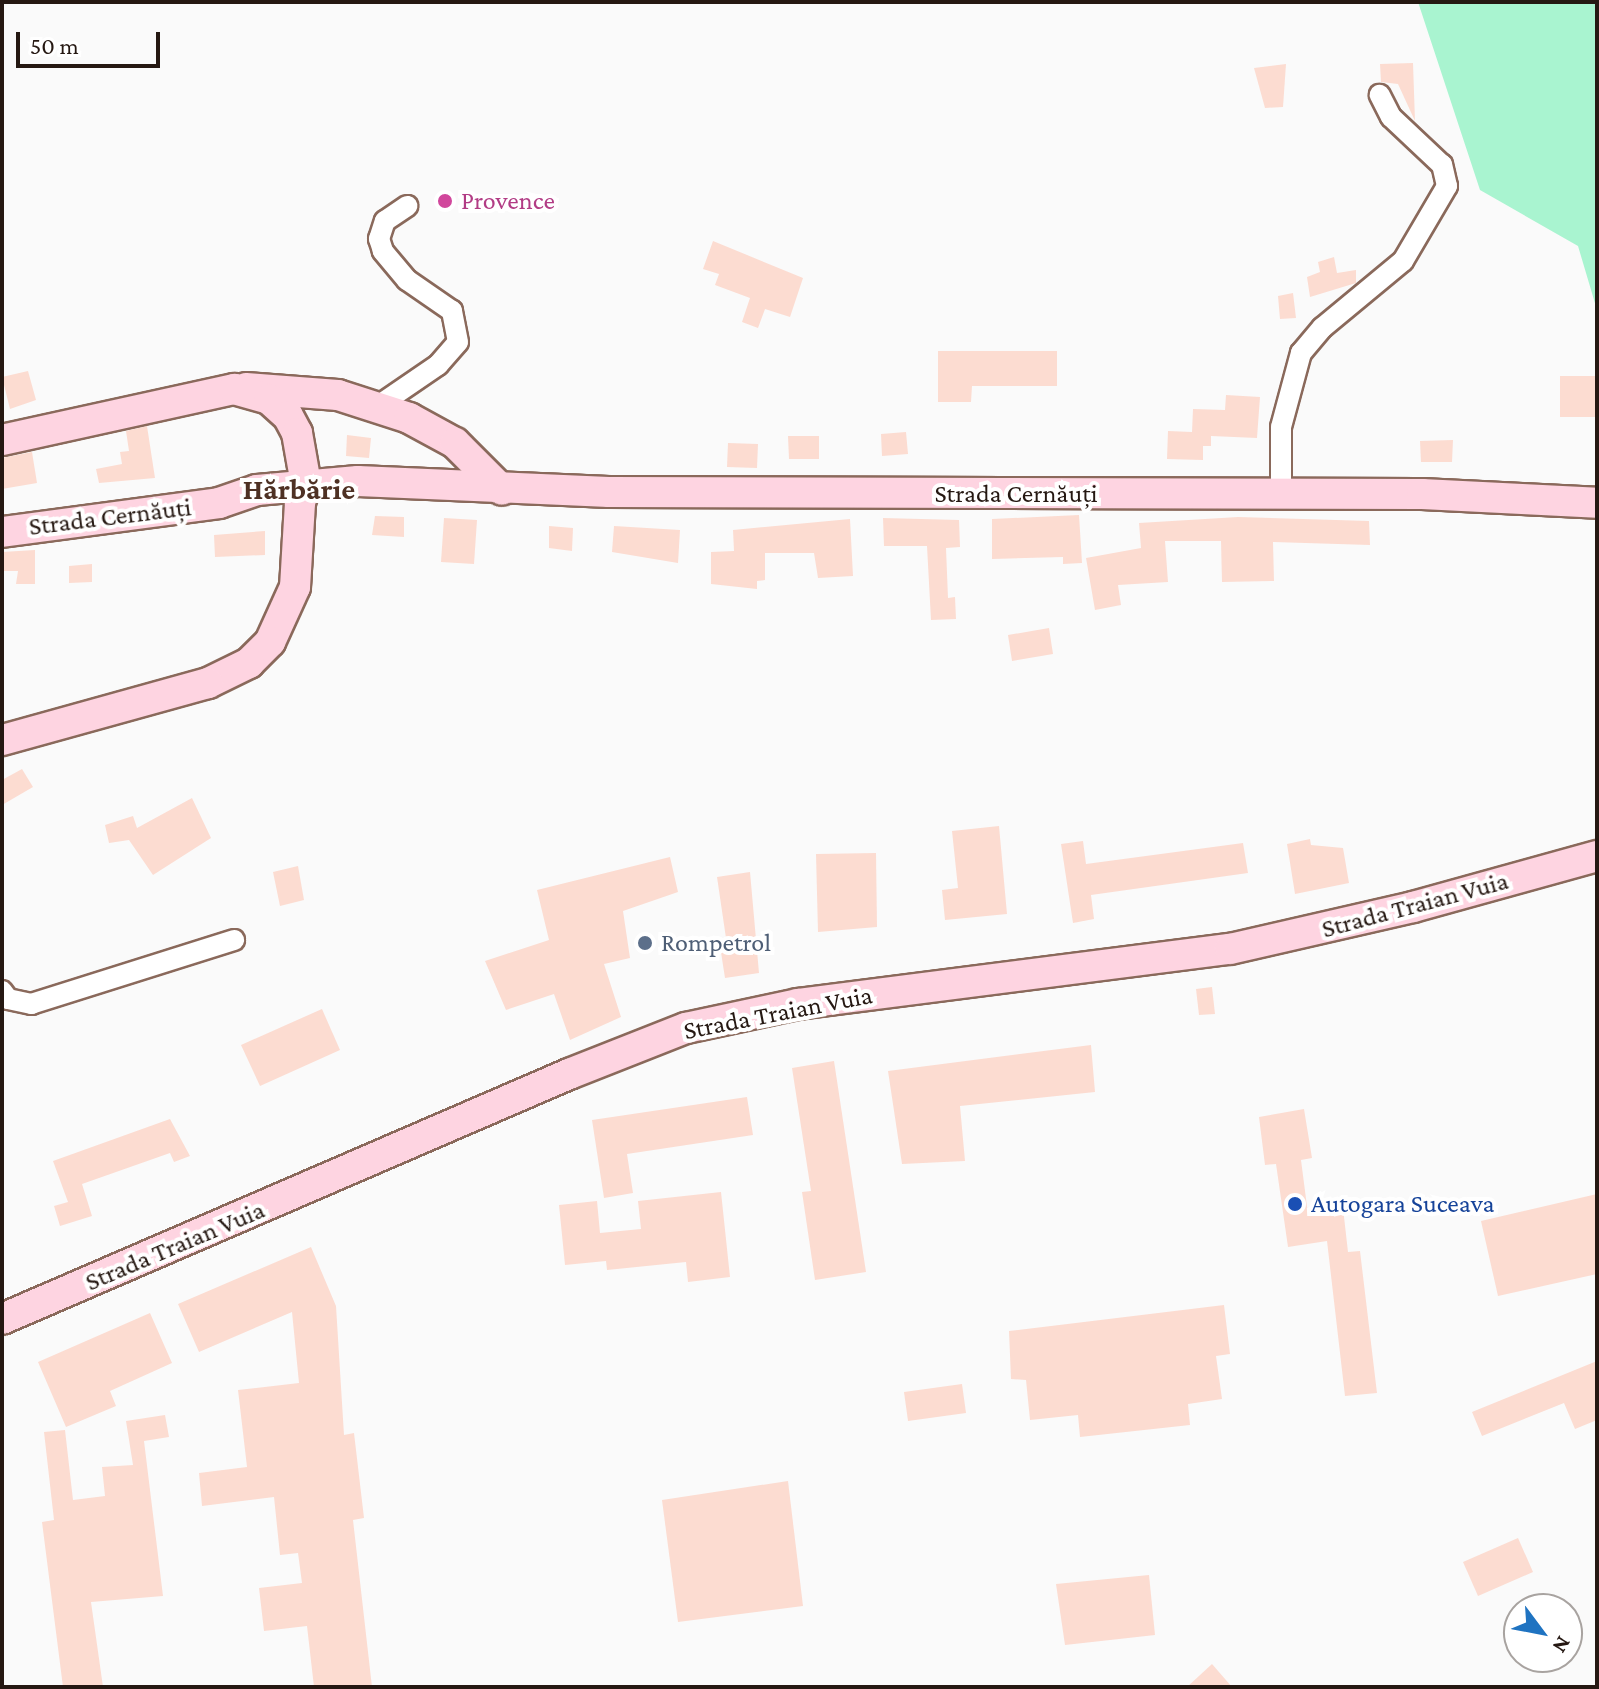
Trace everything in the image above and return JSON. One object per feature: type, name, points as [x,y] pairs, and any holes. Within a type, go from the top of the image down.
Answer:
[{"type":"street","points":[[1281,494],[1281,427],[1301,353],[1322,328],[1403,261],[1447,186],[1442,165],[1391,117],[1380,95]]},
{"type":"street","points":[[378,406],[452,354],[460,331],[452,311],[407,280],[383,251],[379,239],[385,221],[407,206]]},
{"type":"street","points":[[2,740],[208,683],[249,663],[270,642],[295,587],[297,433],[288,416],[269,399],[234,389]]},
{"type":"street","points":[[2,440],[234,389],[308,389],[378,406],[455,443],[502,490]]},
{"type":"street","points":[[171,403],[231,402],[264,416],[283,443],[298,491]]},
{"type":"street","name":"Strada Cernăuți","points":[[2,532],[298,491],[436,487],[502,490],[1281,494],[1597,503]]},
{"type":"street","name":"Strada Traian Vuia","points":[[2,1319],[569,1074],[686,1028],[798,1004],[1230,949],[1413,907],[1597,856]]},
{"type":"street","points":[[2,991],[8,999],[31,1004],[234,940]]},
{"type":"green space","points":[[1418,2],[1597,2],[1597,310],[1578,246],[1480,190]]},
{"type":"building","points":[[1413,63],[1415,121],[1398,84],[1381,82],[1380,64]]},
{"type":"building","points":[[1286,64],[1283,107],[1265,108],[1254,68]]},
{"type":"building","points":[[713,241],[803,278],[790,317],[765,309],[758,328],[742,322],[750,298],[715,285],[719,274],[703,269]]},
{"type":"building","points":[[1334,257],[1337,273],[1356,270],[1356,283],[1310,297],[1307,277],[1320,272],[1318,262]]},
{"type":"building","points":[[1293,293],[1296,318],[1280,319],[1278,296]]},
{"type":"building","points":[[938,351],[1057,351],[1057,386],[972,386],[971,402],[938,402]]},
{"type":"building","points":[[28,371],[36,400],[10,409],[2,377]]},
{"type":"building","points":[[1560,376],[1596,376],[1596,417],[1560,417]]},
{"type":"building","points":[[1226,395],[1260,397],[1257,438],[1211,436],[1211,446],[1203,446],[1203,460],[1167,459],[1168,431],[1192,432],[1193,409],[1225,410]]},
{"type":"building","points":[[147,426],[155,478],[99,483],[96,469],[122,464],[120,452],[129,451],[126,431]]},
{"type":"building","points":[[906,432],[908,454],[882,456],[881,434]]},
{"type":"building","points":[[347,435],[371,438],[369,458],[346,456]]},
{"type":"building","points":[[788,436],[819,436],[819,459],[789,459]]},
{"type":"building","points":[[1453,440],[1452,462],[1421,462],[1420,441]]},
{"type":"building","points":[[728,443],[758,444],[757,468],[727,467]]},
{"type":"building","points":[[32,452],[37,483],[2,489],[2,458]]},
{"type":"building","points":[[1079,515],[1082,563],[1063,564],[1063,557],[992,559],[992,519]]},
{"type":"building","points":[[375,516],[404,517],[404,537],[372,535]]},
{"type":"building","points":[[1238,517],[1369,521],[1370,545],[1273,542],[1274,581],[1222,582],[1221,541],[1165,541],[1168,582],[1118,585],[1121,605],[1095,610],[1086,558],[1141,548],[1139,523]]},
{"type":"building","points":[[444,518],[477,520],[474,564],[441,562]]},
{"type":"building","points":[[883,518],[959,520],[960,547],[946,548],[948,598],[955,597],[956,619],[931,620],[927,546],[884,546]]},
{"type":"building","points":[[850,519],[853,576],[818,578],[814,553],[765,553],[765,580],[757,581],[757,589],[711,584],[711,552],[734,551],[733,530]]},
{"type":"building","points":[[549,526],[573,528],[572,551],[549,548]]},
{"type":"building","points":[[614,526],[680,530],[678,563],[612,552]]},
{"type":"building","points":[[265,531],[265,555],[215,557],[214,535]]},
{"type":"building","points":[[35,550],[35,584],[16,584],[18,571],[2,571],[2,552]]},
{"type":"building","points":[[92,564],[92,582],[69,583],[69,566]]},
{"type":"building","points":[[1049,628],[1053,654],[1012,661],[1008,635]]},
{"type":"building","points":[[22,769],[33,787],[2,805],[2,780]]},
{"type":"building","points":[[192,798],[211,838],[153,875],[129,840],[109,843],[105,825],[133,816],[137,828]]},
{"type":"building","points":[[999,826],[1007,914],[945,920],[942,890],[958,888],[952,831]]},
{"type":"building","points":[[1310,839],[1311,845],[1343,848],[1349,883],[1295,894],[1287,844]]},
{"type":"building","points":[[1083,841],[1086,864],[1243,843],[1248,873],[1091,895],[1094,919],[1073,923],[1061,844]]},
{"type":"building","points":[[876,853],[877,927],[818,932],[816,854]]},
{"type":"building","points":[[670,857],[678,892],[623,911],[630,958],[604,964],[621,1017],[570,1040],[554,994],[506,1010],[485,961],[549,940],[537,890]]},
{"type":"building","points":[[298,866],[304,900],[280,906],[273,872]]},
{"type":"building","points":[[750,872],[759,973],[725,978],[720,946],[727,945],[717,877]]},
{"type":"building","points":[[1212,987],[1215,1014],[1199,1015],[1196,989]]},
{"type":"building","points":[[322,1009],[340,1050],[260,1086],[241,1045]]},
{"type":"building","points":[[1091,1045],[1095,1092],[960,1106],[965,1161],[902,1164],[888,1071]]},
{"type":"building","points":[[834,1061],[866,1272],[815,1280],[802,1192],[811,1191],[792,1068]]},
{"type":"building","points":[[747,1097],[753,1135],[627,1154],[633,1193],[604,1198],[592,1120]]},
{"type":"building","points":[[1304,1109],[1312,1158],[1301,1160],[1308,1214],[1343,1208],[1348,1252],[1360,1251],[1377,1393],[1345,1396],[1327,1241],[1288,1247],[1276,1164],[1265,1165],[1259,1117]]},
{"type":"building","points":[[170,1119],[190,1156],[174,1162],[170,1153],[82,1184],[92,1216],[60,1226],[54,1206],[68,1202],[53,1161]]},
{"type":"building","points":[[721,1192],[730,1277],[688,1282],[686,1262],[607,1270],[606,1261],[565,1265],[559,1205],[597,1201],[600,1233],[641,1229],[638,1201]]},
{"type":"building","points":[[1597,1194],[1597,1274],[1498,1296],[1481,1221]]},
{"type":"building","points":[[311,1247],[336,1306],[344,1435],[354,1433],[364,1518],[353,1520],[372,1687],[314,1687],[307,1626],[264,1631],[259,1588],[302,1583],[298,1553],[280,1555],[274,1497],[202,1506],[199,1473],[247,1467],[238,1390],[299,1383],[292,1312],[199,1352],[178,1304]]},
{"type":"building","points":[[1224,1305],[1230,1354],[1216,1356],[1222,1399],[1188,1404],[1190,1425],[1080,1437],[1078,1415],[1030,1420],[1026,1380],[1011,1379],[1009,1331]]},
{"type":"building","points":[[150,1313],[172,1363],[110,1391],[116,1406],[66,1427],[38,1362]]},
{"type":"building","points":[[1597,1361],[1597,1420],[1575,1429],[1564,1403],[1482,1436],[1472,1412]]},
{"type":"building","points":[[962,1384],[966,1413],[908,1421],[904,1392]]},
{"type":"building","points":[[165,1415],[169,1437],[144,1441],[163,1596],[91,1602],[103,1687],[63,1687],[42,1522],[54,1520],[44,1432],[65,1430],[73,1500],[105,1496],[102,1467],[133,1465],[126,1421]]},
{"type":"building","points":[[788,1481],[803,1606],[678,1622],[662,1500]]},
{"type":"building","points":[[1518,1538],[1533,1572],[1478,1596],[1463,1562]]},
{"type":"building","points":[[1149,1575],[1155,1635],[1065,1645],[1056,1584]]},
{"type":"building","points":[[1212,1664],[1232,1687],[1187,1687]]},
{"type":"place","name":"Provence","points":[[445,201]]},
{"type":"place","name":"Rompetrol","points":[[645,943]]},
{"type":"place","name":"Autogara Suceava","points":[[1295,1204]]},
{"type":"district","name":"Hărbărie","points":[[299,489]]}]
